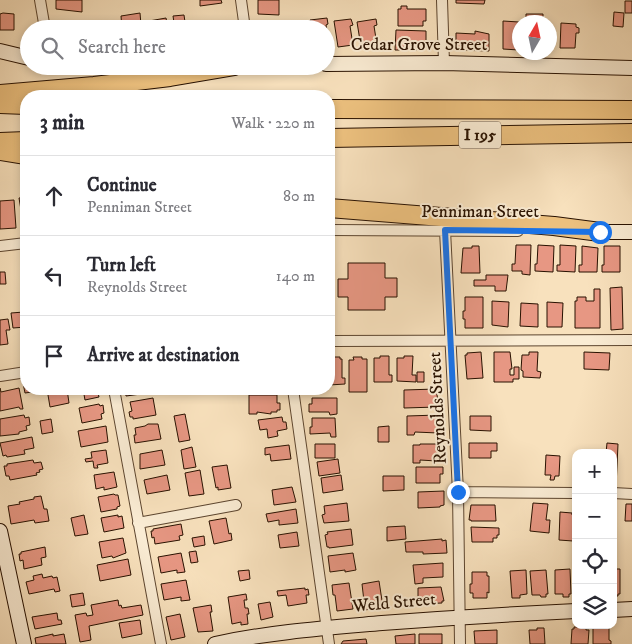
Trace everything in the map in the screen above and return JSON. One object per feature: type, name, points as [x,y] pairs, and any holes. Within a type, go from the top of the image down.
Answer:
[{"type":"highway","points":[[47,90],[182,75]]},
{"type":"highway","points":[[0,94],[20,92]]},
{"type":"highway","points":[[0,104],[20,104]]},
{"type":"highway","name":"I 195","points":[[335,109],[632,110]]},
{"type":"highway","name":"I 195","points":[[335,138],[632,133]]},
{"type":"highway","points":[[0,142],[20,141]]},
{"type":"highway","points":[[0,151],[20,154]]},
{"type":"highway","points":[[335,208],[554,226],[600,232]]},
{"type":"main road","points":[[0,51],[20,56]]},
{"type":"main road","name":"Cedar Grove Street","points":[[335,64],[444,63],[632,68]]},
{"type":"main road","name":"Penniman Street","points":[[600,232],[632,232]]},
{"type":"main road","points":[[0,531],[24,644]]},
{"type":"main road","points":[[617,610],[632,609]]},
{"type":"main road","name":"Weld Street","points":[[216,644],[255,636],[327,628],[460,617],[572,611]]},
{"type":"street","points":[[40,0],[43,20]]},
{"type":"street","points":[[241,0],[244,20]]},
{"type":"street","points":[[442,0],[444,63]]},
{"type":"street","name":"Penniman Street","points":[[335,230],[600,232]]},
{"type":"street","name":"Reynolds Street","points":[[445,230],[458,492],[460,644]]},
{"type":"street","points":[[0,246],[20,244]]},
{"type":"street","points":[[335,341],[632,340]]},
{"type":"street","points":[[0,376],[20,373]]},
{"type":"street","points":[[115,395],[161,644]]},
{"type":"street","points":[[294,395],[329,644]]},
{"type":"street","points":[[458,492],[572,493]]},
{"type":"street","points":[[617,494],[632,494]]},
{"type":"street","points":[[138,523],[236,505]]},
{"type":"building","points":[[56,0],[82,0],[82,12],[56,9]]},
{"type":"building","points":[[200,0],[221,0],[222,3],[200,6]]},
{"type":"building","points":[[258,0],[279,0],[279,15],[258,14]]},
{"type":"building","points":[[456,0],[485,0],[484,4],[456,3]]},
{"type":"building","points":[[625,1],[632,1],[632,13],[625,13]]},
{"type":"building","points":[[401,6],[407,6],[407,9],[426,9],[426,21],[423,21],[423,26],[398,26],[398,9],[401,9]]},
{"type":"building","points":[[614,12],[624,13],[623,27],[613,26]]},
{"type":"building","points":[[140,13],[141,20],[121,20],[121,16]]},
{"type":"building","points":[[0,14],[14,14],[14,30],[0,30]]},
{"type":"building","points":[[526,14],[543,14],[543,15]]},
{"type":"building","points":[[184,15],[185,20],[174,20],[173,16]]},
{"type":"building","points":[[327,18],[327,20],[310,20]]},
{"type":"building","points":[[351,19],[353,25],[350,26],[353,45],[338,47],[335,21]]},
{"type":"building","points":[[376,19],[377,25],[374,26],[377,45],[361,47],[357,22]]},
{"type":"building","points":[[503,21],[512,22],[512,50],[503,49]]},
{"type":"building","points":[[561,23],[576,24],[576,27],[579,28],[579,33],[576,33],[575,48],[560,48]]},
{"type":"building","points":[[396,30],[426,31],[426,48],[417,48],[417,50],[403,47],[403,50],[395,50]]},
{"type":"building","points":[[475,31],[489,34],[489,51],[456,50],[456,33],[475,34]]},
{"type":"building","points":[[14,200],[16,228],[0,229],[0,201]]},
{"type":"building","points":[[516,245],[531,245],[530,275],[522,274],[522,271],[512,271],[512,264],[515,264]]},
{"type":"building","points":[[538,245],[554,246],[553,272],[535,271]]},
{"type":"building","points":[[560,245],[576,246],[575,272],[557,271],[557,265],[560,265]]},
{"type":"building","points":[[472,246],[479,246],[480,273],[461,273],[463,248],[472,248]]},
{"type":"building","points":[[582,246],[598,248],[597,272],[579,272],[579,265],[582,265]]},
{"type":"building","points":[[604,246],[620,246],[620,272],[602,272]]},
{"type":"building","points":[[348,263],[385,263],[385,278],[397,278],[397,297],[385,297],[385,310],[348,310],[348,297],[338,297],[338,279],[348,279]]},
{"type":"building","points":[[0,272],[5,272],[6,284],[0,284]]},
{"type":"building","points":[[486,275],[508,275],[506,291],[495,291],[495,286],[474,286],[474,280],[486,280]]},
{"type":"building","points":[[622,287],[623,329],[611,330],[610,288]]},
{"type":"building","points":[[594,289],[600,289],[600,328],[575,328],[575,301],[577,301],[577,297],[586,297],[586,301],[594,301]]},
{"type":"building","points":[[465,297],[483,297],[483,328],[465,328],[463,311],[465,311]]},
{"type":"building","points":[[492,301],[509,302],[508,327],[492,325]]},
{"type":"building","points":[[547,302],[563,303],[562,327],[547,327]]},
{"type":"building","points":[[521,303],[538,304],[538,327],[520,326]]},
{"type":"building","points":[[20,312],[20,327],[13,328],[11,313]]},
{"type":"building","points":[[8,319],[10,330],[6,330],[8,344],[0,345],[0,320]]},
{"type":"building","points":[[481,352],[483,378],[467,379],[465,355],[467,353]]},
{"type":"building","points":[[494,352],[510,352],[512,369],[510,369],[510,375],[514,375],[514,367],[519,367],[519,379],[513,379],[513,382],[494,382]]},
{"type":"building","points":[[529,352],[538,352],[537,371],[541,372],[540,378],[523,377],[523,371],[521,370],[522,355],[529,355]]},
{"type":"building","points":[[584,352],[610,353],[609,370],[584,369]]},
{"type":"building","points":[[380,356],[389,356],[389,375],[392,375],[392,382],[374,382],[374,358],[380,358]]},
{"type":"building","points":[[404,356],[413,356],[412,375],[416,375],[416,382],[397,381],[397,358],[404,358]]},
{"type":"building","points":[[335,357],[342,359],[342,378],[345,378],[345,384],[335,385]]},
{"type":"building","points":[[353,357],[367,359],[367,392],[349,392],[349,360],[354,360]]},
{"type":"building","points":[[417,372],[424,372],[424,382],[417,382]]},
{"type":"building","points":[[0,388],[1,392],[19,388],[23,409],[19,407],[0,411]]},
{"type":"building","points":[[436,389],[437,407],[404,408],[404,390]]},
{"type":"building","points":[[48,395],[68,395],[69,403],[50,407]]},
{"type":"building","points":[[84,395],[98,395],[99,397],[85,400]]},
{"type":"building","points":[[249,395],[277,395],[277,403],[280,403],[280,410],[271,412],[271,414],[257,412],[257,414],[249,414]]},
{"type":"building","points":[[153,398],[156,415],[133,419],[133,417],[130,417],[129,412],[132,411],[130,402]]},
{"type":"building","points":[[312,398],[337,398],[337,414],[309,412],[309,404],[312,404]]},
{"type":"building","points":[[99,404],[100,406],[103,405],[104,413],[101,414],[102,419],[82,423],[79,408]]},
{"type":"building","points":[[185,414],[190,440],[179,442],[174,416]]},
{"type":"building","points":[[24,415],[25,418],[29,417],[30,425],[26,426],[27,430],[19,432],[19,434],[0,436],[0,419]]},
{"type":"building","points":[[438,415],[438,424],[441,424],[441,431],[438,431],[438,433],[415,432],[414,435],[407,435],[407,416]]},
{"type":"building","points":[[470,416],[491,416],[491,431],[470,430]]},
{"type":"building","points":[[282,417],[283,422],[286,422],[287,429],[277,431],[278,436],[268,438],[267,429],[260,430],[258,420]]},
{"type":"building","points":[[312,418],[335,418],[336,437],[331,437],[330,433],[310,434]]},
{"type":"building","points":[[51,419],[53,432],[42,434],[40,421]]},
{"type":"building","points":[[148,424],[158,424],[161,439],[135,443],[135,428]]},
{"type":"building","points":[[106,426],[108,442],[81,447],[78,431]]},
{"type":"building","points":[[389,426],[389,442],[378,442],[378,427]]},
{"type":"building","points":[[32,437],[34,448],[24,450],[25,454],[3,456],[0,443]]},
{"type":"building","points":[[469,443],[497,443],[497,451],[491,451],[491,458],[469,458]]},
{"type":"building","points":[[607,443],[618,444],[617,466],[617,449],[606,449]]},
{"type":"building","points":[[315,444],[335,444],[335,458],[315,458]]},
{"type":"building","points":[[438,444],[439,459],[437,461],[420,460],[420,463],[413,463],[413,445]]},
{"type":"building","points":[[289,445],[291,459],[271,461],[270,454],[265,455],[265,448]]},
{"type":"building","points":[[192,447],[196,467],[184,469],[181,450]]},
{"type":"building","points":[[106,450],[108,463],[97,465],[98,468],[94,468],[93,461],[86,462],[85,459],[92,458],[91,452]]},
{"type":"building","points":[[162,450],[165,465],[140,469],[140,454]]},
{"type":"building","points":[[546,455],[560,456],[559,476],[555,476],[554,480],[550,480],[551,475],[545,475]]},
{"type":"building","points":[[338,459],[340,473],[319,476],[317,462]]},
{"type":"building","points":[[33,460],[34,463],[41,462],[43,469],[36,473],[37,475],[10,480],[9,476],[6,476],[4,466],[7,466],[7,464]]},
{"type":"building","points":[[227,465],[231,488],[218,490],[212,467]]},
{"type":"building","points":[[416,467],[443,467],[443,474],[440,474],[440,483],[416,483]]},
{"type":"building","points":[[200,470],[204,494],[189,496],[185,473]]},
{"type":"building","points":[[114,472],[117,487],[104,490],[104,487],[96,489],[94,475]]},
{"type":"building","points":[[167,475],[170,490],[147,494],[144,480]]},
{"type":"building","points":[[341,475],[343,490],[323,493],[321,478]]},
{"type":"building","points":[[383,476],[404,476],[404,490],[383,491]]},
{"type":"building","points":[[292,487],[296,502],[274,505],[272,490]]},
{"type":"building","points":[[444,491],[444,505],[440,507],[418,508],[418,492]]},
{"type":"building","points":[[118,495],[120,506],[117,509],[101,512],[98,497]]},
{"type":"building","points":[[41,496],[44,509],[47,509],[49,521],[35,523],[34,520],[11,524],[8,506],[20,504],[19,502]]},
{"type":"building","points":[[347,503],[349,521],[324,523],[322,515],[325,514],[324,506]]},
{"type":"building","points":[[533,503],[548,504],[546,520],[550,520],[549,533],[530,531]]},
{"type":"building","points":[[626,504],[632,504],[632,521],[625,521]]},
{"type":"building","points":[[471,505],[495,505],[496,521],[469,520]]},
{"type":"building","points":[[296,509],[298,523],[279,525],[279,520],[268,522],[266,514]]},
{"type":"building","points":[[560,512],[572,513],[572,541],[559,540]]},
{"type":"building","points":[[84,515],[88,534],[75,536],[71,518]]},
{"type":"building","points":[[118,515],[118,517],[122,516],[124,528],[104,532],[101,518]]},
{"type":"building","points":[[226,518],[232,540],[214,544],[209,521]]},
{"type":"building","points":[[181,524],[183,535],[179,536],[180,540],[155,544],[151,531],[153,529]]},
{"type":"building","points":[[405,526],[406,539],[387,541],[387,527]]},
{"type":"building","points":[[471,527],[499,528],[499,535],[497,535],[497,538],[493,538],[493,542],[472,542]]},
{"type":"building","points":[[351,529],[353,545],[327,547],[325,535],[328,534],[327,532]]},
{"type":"building","points":[[297,532],[299,546],[280,548],[278,535]]},
{"type":"building","points":[[204,536],[205,545],[194,547],[192,538]]},
{"type":"building","points":[[123,538],[126,553],[113,558],[112,556],[102,558],[99,542]]},
{"type":"building","points":[[442,539],[442,541],[446,540],[447,553],[423,554],[423,552],[406,552],[405,542]]},
{"type":"building","points":[[45,547],[46,557],[41,558],[42,565],[24,569],[23,560],[20,561],[19,554]]},
{"type":"building","points":[[196,551],[198,562],[191,563],[189,552]]},
{"type":"building","points":[[181,553],[185,572],[177,573],[177,570],[161,573],[158,557]]},
{"type":"building","points":[[353,553],[356,570],[330,572],[328,556]]},
{"type":"building","points":[[128,559],[131,575],[100,581],[97,565]]},
{"type":"building","points":[[443,563],[443,577],[423,578],[423,583],[415,584],[413,565]]},
{"type":"building","points":[[570,569],[571,594],[569,594],[569,597],[563,597],[563,594],[555,594],[555,570]]},
{"type":"building","points":[[617,569],[620,569],[620,594],[618,596]]},
{"type":"building","points":[[249,570],[250,579],[240,581],[238,571]]},
{"type":"building","points":[[526,570],[527,594],[520,595],[520,598],[512,598],[510,571]]},
{"type":"building","points":[[546,570],[548,594],[546,594],[546,597],[532,595],[530,571]]},
{"type":"building","points":[[472,572],[487,572],[487,576],[489,576],[489,593],[487,592],[487,598],[473,598],[473,593],[470,593]]},
{"type":"building","points":[[42,574],[43,578],[57,577],[60,591],[55,592],[54,589],[29,594],[26,582],[34,580],[33,576]]},
{"type":"building","points":[[186,580],[190,600],[181,601],[181,597],[164,600],[161,584]]},
{"type":"building","points":[[379,581],[383,607],[365,610],[362,584]]},
{"type":"building","points":[[349,583],[353,609],[337,611],[332,585]]},
{"type":"building","points":[[441,587],[444,601],[442,603],[418,604],[418,588]]},
{"type":"building","points":[[305,588],[305,590],[308,589],[309,595],[306,595],[307,603],[288,606],[286,595],[278,596],[277,591]]},
{"type":"building","points":[[83,593],[85,605],[72,607],[70,595]]},
{"type":"building","points":[[246,594],[247,600],[244,600],[245,608],[248,608],[249,614],[247,614],[248,624],[241,625],[241,622],[232,624],[228,597]]},
{"type":"building","points":[[118,600],[119,606],[121,605],[122,608],[141,605],[143,615],[89,626],[91,640],[80,642],[75,615],[86,613],[87,616],[93,615],[91,605]]},
{"type":"building","points":[[270,602],[273,617],[261,620],[258,604]]},
{"type":"building","points":[[211,605],[212,612],[210,612],[213,631],[198,632],[193,608]]},
{"type":"building","points":[[57,613],[58,620],[61,620],[62,624],[35,629],[32,617]]},
{"type":"building","points":[[180,614],[185,637],[171,640],[166,617]]},
{"type":"building","points":[[140,620],[142,634],[122,638],[119,623]]},
{"type":"building","points":[[537,628],[544,628],[545,644],[530,644],[529,630],[537,630]]},
{"type":"building","points":[[572,629],[589,630],[588,644],[571,644]]},
{"type":"building","points":[[593,629],[609,629],[611,644],[593,644]]},
{"type":"building","points":[[497,630],[497,644],[475,644],[474,631]]},
{"type":"building","points":[[53,634],[53,636],[64,634],[66,644],[36,644],[35,638]]},
{"type":"building","points":[[415,634],[415,644],[396,644],[395,636]]},
{"type":"building","points":[[419,634],[442,634],[442,644],[419,644]]},
{"type":"building","points":[[366,639],[367,644],[341,644],[343,641]]},
{"type":"route","points":[[458,492],[445,230],[600,232]]}]
